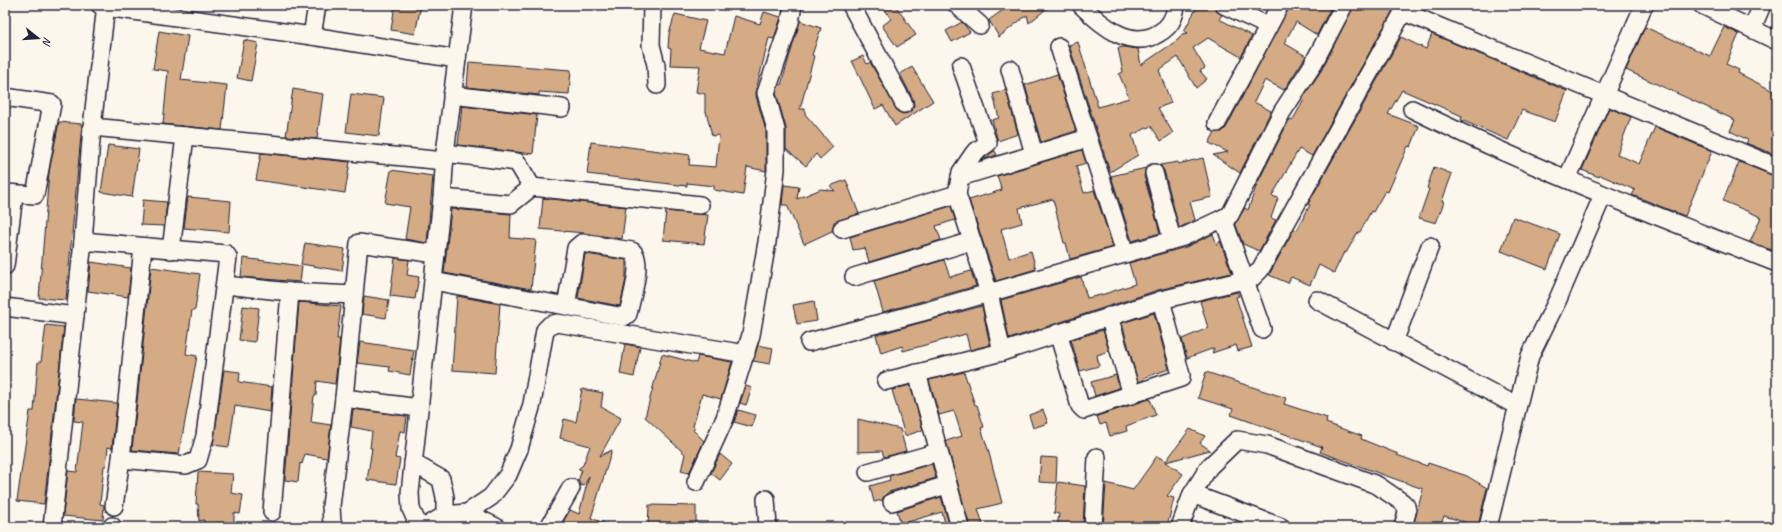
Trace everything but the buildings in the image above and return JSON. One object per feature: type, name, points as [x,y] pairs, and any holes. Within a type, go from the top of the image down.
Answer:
[{"type":"street","points":[[312,36],[317,5]]},
{"type":"street","points":[[420,527],[411,509],[410,493],[442,198],[445,157],[464,5]]},
{"type":"street","points":[[652,5],[651,45],[656,64],[657,85]]},
{"type":"street","points":[[696,482],[725,418],[751,335],[767,242],[776,170],[776,130],[766,93],[790,22],[793,5]]},
{"type":"street","points":[[851,5],[904,104]]},
{"type":"street","points":[[957,5],[980,25]]},
{"type":"street","points":[[1081,5],[1106,27],[1124,36],[1138,40],[1151,39],[1163,31],[1170,23],[1175,13],[1176,5]]},
{"type":"street","points":[[1224,5],[1268,26]]},
{"type":"street","points":[[1217,123],[1280,5]]},
{"type":"street","points":[[809,342],[851,332],[1183,237],[1230,215],[1282,112],[1312,66],[1344,5]]},
{"type":"street","points":[[1567,179],[1644,5]]},
{"type":"street","points":[[1702,5],[1777,41]]},
{"type":"street","points":[[1752,29],[1762,5]]},
{"type":"street","points":[[52,527],[83,241],[103,6],[312,36],[457,59]]},
{"type":"street","points":[[886,381],[1002,352],[1161,300],[1245,281],[1252,278],[1260,270],[1405,8],[1605,96],[1777,167]]},
{"type":"street","points":[[1059,46],[1125,254]]},
{"type":"street","points":[[961,66],[988,143],[974,153],[961,172],[957,194],[989,293],[1002,352]]},
{"type":"street","points":[[1010,69],[1034,154]]},
{"type":"street","points":[[452,96],[562,108]]},
{"type":"street","points":[[5,97],[52,104],[35,195],[10,194],[5,266]]},
{"type":"street","points":[[1412,109],[1477,141],[1603,195],[1777,263]]},
{"type":"street","points":[[92,127],[185,136],[517,162],[532,187]]},
{"type":"street","points":[[171,250],[185,136]]},
{"type":"street","points":[[960,177],[1088,138]]},
{"type":"street","points":[[1154,173],[1172,239]]},
{"type":"street","points":[[442,198],[511,204],[532,187],[700,204]]},
{"type":"street","points":[[842,229],[957,194]]},
{"type":"street","points":[[1488,527],[1530,356],[1558,299],[1603,195]]},
{"type":"street","points":[[1223,218],[1262,329]]},
{"type":"street","points":[[83,241],[228,255],[205,436],[198,460],[186,465],[121,459]]},
{"type":"street","points":[[854,277],[972,241]]},
{"type":"street","points":[[433,281],[624,317],[628,314],[638,264],[637,254],[632,251],[582,243],[576,248],[566,306]]},
{"type":"street","points":[[335,527],[332,524],[331,506],[344,398],[359,244],[436,254]]},
{"type":"street","points":[[1394,342],[1430,246]]},
{"type":"street","points":[[114,506],[121,459],[143,247]]},
{"type":"street","points":[[225,285],[290,292],[354,295]]},
{"type":"street","points":[[272,512],[290,292]]},
{"type":"street","points":[[1058,333],[1080,406],[1084,410],[1132,395],[1181,378],[1161,300]]},
{"type":"street","points":[[1317,300],[1517,406]]},
{"type":"street","points":[[5,307],[75,316]]},
{"type":"street","points":[[1109,316],[1132,395]]},
{"type":"street","points":[[425,527],[445,515],[467,513],[491,497],[508,475],[519,449],[532,404],[545,330],[550,325],[557,323],[746,354]]},
{"type":"street","points":[[917,373],[947,485],[960,527]]},
{"type":"street","points":[[344,398],[419,408]]},
{"type":"street","points":[[1180,527],[1192,494],[1209,467],[1237,440],[1267,445],[1377,485],[1406,506],[1407,512],[1403,527]]},
{"type":"street","points":[[868,472],[938,452]]},
{"type":"street","points":[[1093,527],[1097,457]]},
{"type":"street","points":[[413,463],[441,479],[445,497],[445,515]]},
{"type":"street","points":[[892,502],[947,485]]},
{"type":"street","points":[[549,527],[571,488]]},
{"type":"street","points":[[1192,494],[1281,527]]},
{"type":"street","points":[[766,499],[768,527]]},
{"type":"street","points":[[467,513],[496,527]]}]
